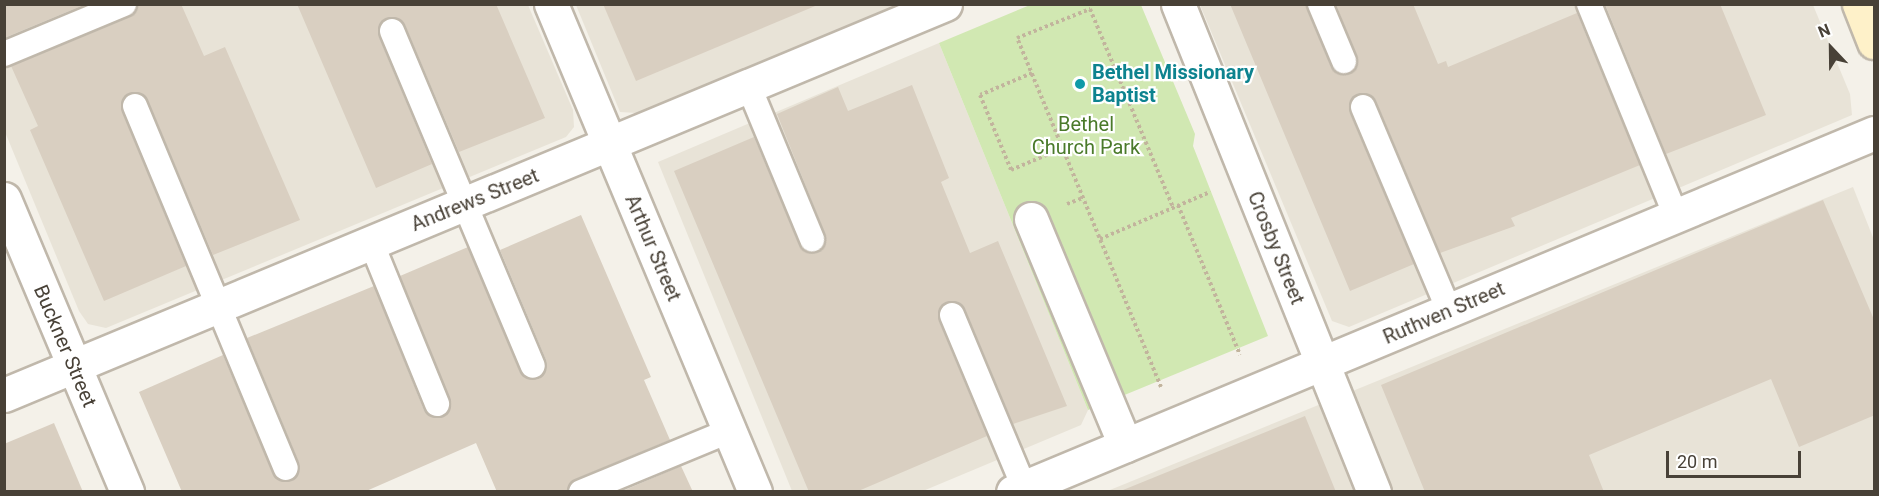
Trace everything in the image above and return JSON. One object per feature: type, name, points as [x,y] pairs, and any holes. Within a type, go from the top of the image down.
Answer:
[{"type":"main road","points":[[1859,4],[1875,42]]},
{"type":"street","name":"Arthur Street","points":[[551,4],[755,492]]},
{"type":"street","name":"Andrews Street","points":[[4,395],[371,242],[610,146],[945,4]]},
{"type":"street","name":"Crosby Street","points":[[1178,4],[1374,492]]},
{"type":"street","name":"Ruthven Street","points":[[1019,489],[1875,134]]},
{"type":"street","name":"Buckner Street","points":[[4,200],[127,492]]},
{"type":"street","points":[[1030,219],[1125,445]]},
{"type":"lane","points":[[4,54],[124,4]]},
{"type":"lane","points":[[1320,4],[1344,62]]},
{"type":"lane","points":[[1589,4],[1676,216]]},
{"type":"lane","points":[[392,31],[533,366]]},
{"type":"lane","points":[[748,87],[812,239]]},
{"type":"lane","points":[[135,106],[286,468]]},
{"type":"lane","points":[[1363,107],[1449,310]]},
{"type":"lane","points":[[371,242],[438,404]]},
{"type":"lane","points":[[952,315],[1019,489]]},
{"type":"lane","points":[[581,492],[729,430]]},
{"type":"path","points":[[1176,424],[1017,39],[1090,9],[1255,391]]},
{"type":"path","points":[[1032,73],[980,94],[1011,170],[1062,148]]},
{"type":"path","points":[[1100,239],[1247,176]]},
{"type":"shaded area","points":[[4,5],[528,5],[573,110],[574,127],[566,137],[106,328],[88,324],[79,311],[5,132]]},
{"type":"shaded area","points":[[576,5],[896,5],[637,113],[620,112]]},
{"type":"shaded area","points":[[1200,5],[1813,5],[1850,94],[1852,115],[1349,327],[1332,321]]},
{"type":"shaded area","points":[[939,43],[1088,410],[1081,425],[923,491],[792,491],[658,162]]},
{"type":"shaded area","points":[[1853,187],[1874,240],[1874,491],[1105,492]]},
{"type":"green space","name":"Bethel Church Park","points":[[1030,5],[1141,5],[1195,134],[1193,146],[1268,336],[1088,410],[939,43]]},
{"type":"building","points":[[4,4],[86,4],[4,38]]},
{"type":"building","points":[[138,4],[181,4],[204,56],[225,47],[300,220],[213,255],[148,101],[143,94],[130,93],[123,98],[122,111],[186,266],[104,301],[30,130],[38,126],[11,66],[129,17]]},
{"type":"building","points":[[297,4],[496,4],[545,118],[459,152],[405,25],[394,17],[386,18],[378,29],[379,37],[432,164],[376,188]]},
{"type":"building","points":[[603,4],[820,4],[636,81]]},
{"type":"building","points":[[1230,4],[1306,4],[1331,67],[1343,75],[1355,70],[1358,62],[1336,4],[1413,4],[1438,64],[1446,61],[1448,67],[1577,13],[1640,165],[1511,218],[1515,226],[1440,253],[1376,101],[1365,93],[1357,94],[1349,105],[1350,113],[1414,264],[1350,291]]},
{"type":"building","points":[[1605,4],[1720,4],[1766,115],[1666,154]]},
{"type":"building","points":[[912,85],[949,178],[941,182],[970,253],[998,241],[1067,406],[1013,424],[965,309],[960,303],[947,302],[940,307],[939,321],[987,436],[856,492],[809,492],[674,171],[754,137],[799,244],[804,251],[817,252],[824,247],[825,234],[777,114],[838,87],[848,111]]},
{"type":"building","points":[[1823,200],[1875,322],[1875,415],[1799,447],[1771,379],[1589,455],[1604,492],[1425,492],[1381,385]]},
{"type":"building","points":[[581,215],[651,377],[644,380],[670,440],[576,479],[567,492],[497,492],[476,443],[364,492],[182,492],[139,392],[223,355],[273,473],[284,482],[292,481],[300,470],[299,463],[247,338],[374,286],[424,410],[436,418],[448,413],[450,399],[400,276],[468,247],[520,372],[531,380],[539,379],[547,368],[546,360],[500,250]]},
{"type":"building","points":[[1305,416],[1336,492],[1124,492],[1123,490]]},
{"type":"building","points":[[54,423],[83,492],[4,492],[4,444]]},
{"type":"building","points":[[681,466],[693,492],[620,492]]},
{"type":"place","name":"Bethel Missionary Baptist","points":[[1080,84]]}]
